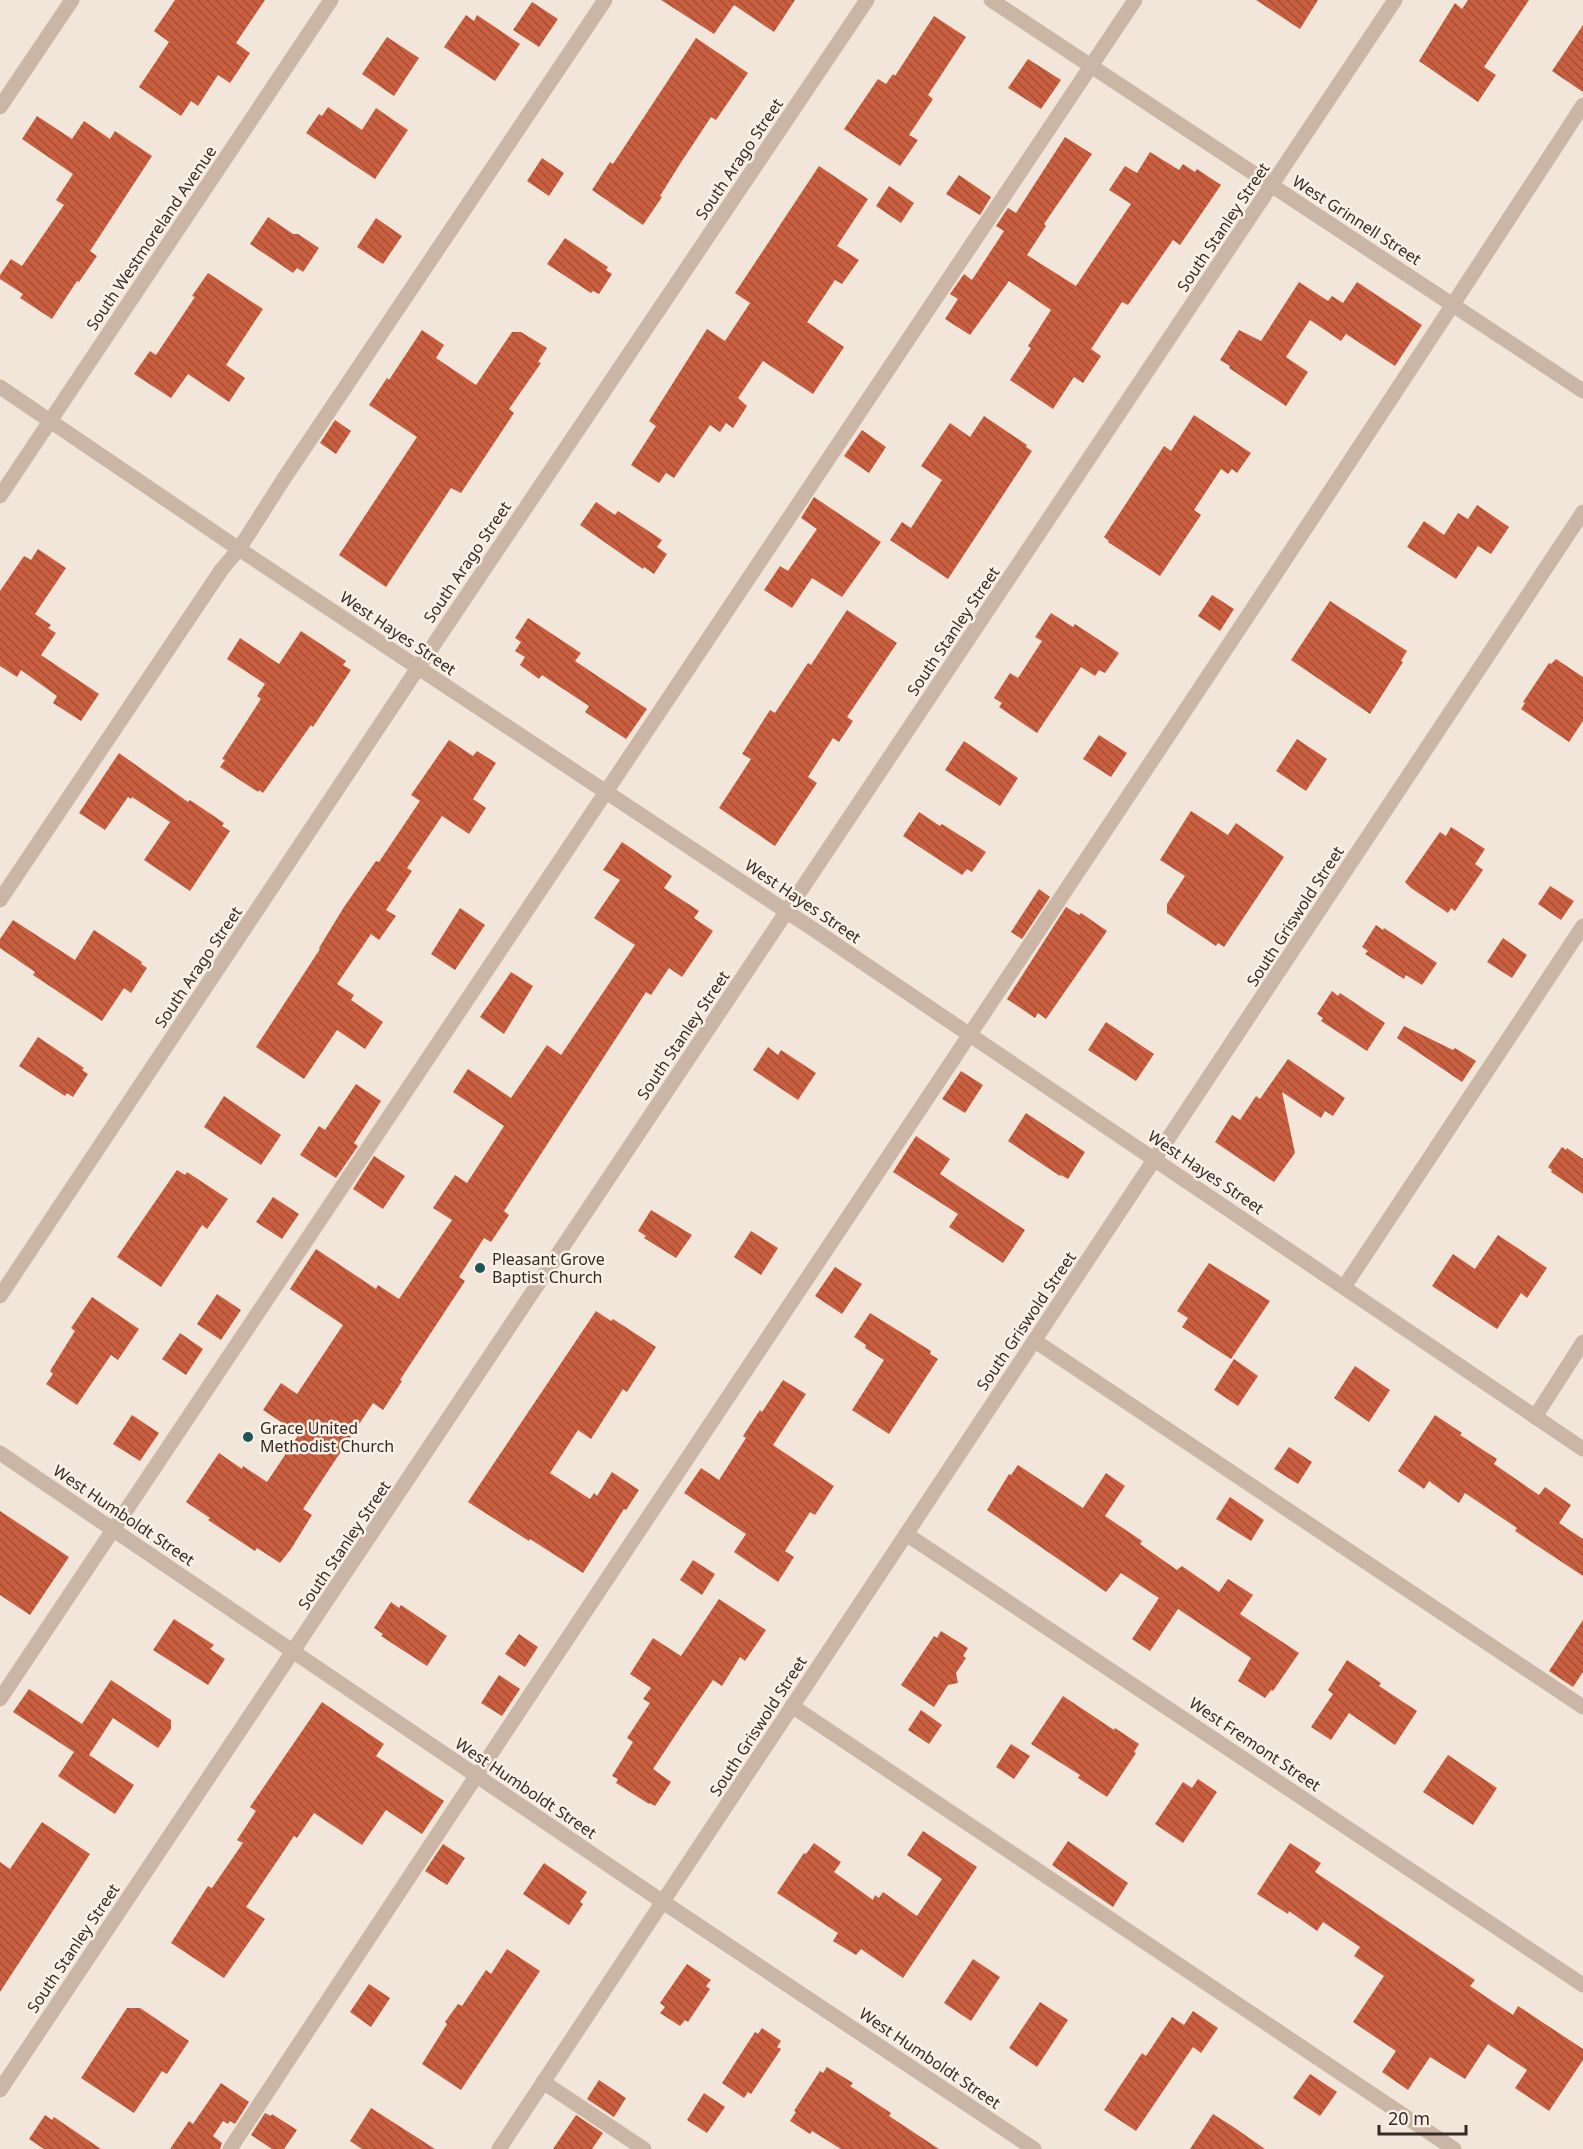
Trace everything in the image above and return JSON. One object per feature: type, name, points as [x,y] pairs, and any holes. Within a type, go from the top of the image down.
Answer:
[{"type":"street","points":[[0,107],[72,0]]},
{"type":"street","name":"South Westmoreland Avenue","points":[[0,496],[331,0]]},
{"type":"street","points":[[0,900],[222,569],[239,549],[298,457],[605,0]]},
{"type":"street","name":"South Arago Street","points":[[0,1296],[867,0]]},
{"type":"street","name":"West Grinnell Street","points":[[992,0],[1583,391]]},
{"type":"street","points":[[0,1699],[1135,0]]},
{"type":"street","name":"South Stanley Street","points":[[0,2090],[1395,0]]},
{"type":"street","points":[[230,2149],[475,1775],[970,1034],[1583,105]]},
{"type":"street","name":"West Hayes Street","points":[[0,387],[239,549],[970,1034],[1583,1449]]},
{"type":"street","name":"South Griswold Street","points":[[499,2149],[1583,513]]},
{"type":"street","points":[[1344,1287],[1583,926]]},
{"type":"street","points":[[1035,1341],[1583,1707]]},
{"type":"street","points":[[1535,1417],[1583,1342]]},
{"type":"street","name":"West Humboldt Street","points":[[0,1453],[663,1902],[1034,2149]]},
{"type":"street","name":"West Fremont Street","points":[[906,1534],[1583,1985]]},
{"type":"street","points":[[792,1706],[1454,2149]]},
{"type":"street","points":[[543,2082],[644,2149]]},
{"type":"building","points":[[175,0],[265,0],[236,43],[250,53],[230,83],[218,75],[198,106],[191,101],[181,116],[139,87],[169,42],[154,31]]},
{"type":"building","points":[[661,0],[795,0],[774,32],[734,5],[714,34]]},
{"type":"building","points":[[1256,0],[1318,0],[1300,29]]},
{"type":"building","points":[[1468,0],[1529,0],[1484,67],[1496,75],[1478,102],[1419,61],[1455,3],[1462,9]]},
{"type":"building","points":[[532,2],[558,19],[539,47],[513,30]]},
{"type":"building","points":[[466,15],[474,21],[477,15],[520,44],[495,81],[444,47]]},
{"type":"building","points":[[934,16],[966,37],[928,95],[933,99],[909,135],[918,140],[900,166],[844,129],[878,79],[886,84],[893,74],[895,76]]},
{"type":"building","points":[[1583,25],[1583,92],[1552,71]]},
{"type":"building","points":[[387,37],[419,58],[394,96],[362,74]]},
{"type":"building","points":[[696,38],[748,73],[716,120],[711,117],[643,225],[592,190],[610,162],[613,164]]},
{"type":"building","points":[[1028,59],[1061,80],[1041,109],[1008,88]]},
{"type":"building","points":[[328,107],[362,130],[376,108],[408,130],[375,179],[306,133],[319,114],[322,116]]},
{"type":"building","points":[[37,116],[72,139],[84,121],[110,139],[115,131],[152,156],[90,251],[97,256],[52,319],[20,298],[23,294],[0,279],[0,275],[11,259],[22,266],[64,205],[56,200],[73,174],[22,139]]},
{"type":"building","points":[[1065,137],[1092,154],[1044,224],[1046,226],[1027,255],[1076,286],[1131,204],[1109,190],[1125,166],[1137,173],[1150,152],[1179,170],[1183,164],[1195,172],[1197,169],[1221,185],[1180,245],[1173,240],[1128,305],[1122,302],[1091,349],[1101,356],[1083,383],[1074,377],[1053,409],[1010,380],[1031,348],[1028,346],[1051,310],[1009,281],[970,335],[945,319],[958,299],[950,294],[964,274],[972,280],[1004,231],[996,226],[1008,208],[1016,213]]},
{"type":"building","points":[[542,158],[564,173],[549,196],[527,181]]},
{"type":"building","points":[[819,166],[868,199],[837,246],[859,260],[842,284],[835,280],[807,322],[844,347],[813,394],[763,361],[738,398],[747,406],[733,428],[726,423],[720,432],[710,425],[674,478],[666,473],[659,483],[631,465],[656,426],[649,421],[707,329],[725,341],[750,303],[735,293]]},
{"type":"building","points":[[959,175],[991,197],[980,215],[946,194]]},
{"type":"building","points":[[889,186],[914,203],[901,223],[876,206]]},
{"type":"building","points":[[268,217],[319,248],[303,272],[297,268],[293,273],[250,244]]},
{"type":"building","points":[[376,218],[402,236],[383,264],[357,247]]},
{"type":"building","points":[[565,238],[608,267],[606,270],[612,274],[599,294],[593,291],[591,293],[547,264]]},
{"type":"building","points":[[208,273],[263,309],[226,365],[245,378],[229,402],[188,374],[171,398],[134,374],[150,351],[156,355],[195,297],[192,296]]},
{"type":"building","points":[[1299,282],[1328,301],[1332,296],[1343,303],[1357,282],[1422,325],[1395,366],[1346,334],[1341,341],[1310,320],[1286,357],[1308,372],[1286,406],[1220,360],[1239,330],[1261,341]]},
{"type":"building","points":[[422,330],[444,345],[436,358],[476,385],[512,332],[521,332],[547,348],[538,362],[541,363],[509,409],[514,413],[461,493],[451,488],[386,587],[339,555],[417,437],[369,405],[387,378],[389,380]]},
{"type":"building","points":[[1194,415],[1251,453],[1237,473],[1232,469],[1228,474],[1221,469],[1194,510],[1201,515],[1160,576],[1108,542],[1104,537],[1164,446],[1171,451]]},
{"type":"building","points":[[984,416],[1027,445],[1026,447],[1032,451],[948,579],[890,540],[902,522],[911,528],[942,480],[921,466],[950,423],[970,437]]},
{"type":"building","points":[[335,420],[351,431],[336,454],[320,443]]},
{"type":"building","points":[[862,430],[886,447],[869,473],[844,456]]},
{"type":"building","points":[[814,497],[881,542],[842,597],[812,578],[792,608],[764,590],[780,566],[788,571],[817,529],[801,518]]},
{"type":"building","points":[[596,502],[615,515],[618,511],[662,540],[657,547],[667,554],[654,574],[644,567],[643,569],[580,525]]},
{"type":"building","points":[[1477,505],[1509,527],[1491,554],[1478,546],[1456,579],[1407,547],[1424,521],[1444,535],[1458,513],[1468,519]]},
{"type":"building","points":[[38,549],[66,568],[35,614],[51,625],[48,628],[56,633],[41,655],[99,694],[81,721],[53,703],[57,696],[21,670],[17,677],[0,666],[0,591],[24,556],[31,560]]},
{"type":"building","points":[[1212,595],[1234,609],[1220,631],[1198,616]]},
{"type":"building","points":[[1330,601],[1407,651],[1401,661],[1403,662],[1370,714],[1291,660]]},
{"type":"building","points":[[847,610],[897,643],[847,717],[853,721],[839,742],[833,738],[808,777],[817,783],[775,846],[719,808],[751,759],[742,754],[770,710],[775,713],[808,663],[811,665]]},
{"type":"building","points":[[1051,613],[1073,627],[1075,624],[1119,653],[1105,673],[1099,670],[1095,676],[1081,667],[1037,733],[999,707],[1002,703],[994,698],[1010,673],[1018,678],[1042,641],[1035,637]]},
{"type":"building","points":[[528,618],[581,653],[575,661],[647,709],[626,739],[585,712],[589,706],[542,675],[539,679],[520,665],[525,657],[515,651],[521,642],[515,638]]},
{"type":"building","points":[[301,631],[346,661],[343,665],[351,670],[313,727],[311,725],[263,793],[259,790],[258,792],[220,767],[225,760],[222,759],[261,699],[257,696],[265,684],[227,659],[240,638],[279,664]]},
{"type":"building","points":[[1556,659],[1583,677],[1583,721],[1569,742],[1521,709],[1525,703],[1523,702],[1549,663],[1551,664]]},
{"type":"building","points":[[1099,735],[1127,753],[1111,777],[1083,759]]},
{"type":"building","points":[[1297,739],[1327,759],[1306,791],[1276,771]]},
{"type":"building","points":[[449,740],[473,756],[477,751],[496,763],[473,799],[486,808],[469,834],[442,816],[407,868],[412,871],[386,910],[396,916],[379,940],[371,934],[337,984],[354,995],[351,1000],[383,1022],[365,1049],[337,1030],[304,1079],[256,1047],[320,949],[344,907],[376,861],[379,862],[420,801],[411,795]]},
{"type":"building","points":[[964,741],[1018,778],[1000,806],[945,770]]},
{"type":"building","points":[[119,753],[188,802],[190,800],[224,823],[222,826],[230,831],[190,891],[144,860],[170,822],[132,797],[131,799],[128,797],[105,830],[79,813]]},
{"type":"building","points":[[1191,811],[1228,835],[1236,823],[1284,857],[1224,947],[1218,943],[1216,946],[1167,913],[1167,904],[1185,876],[1160,860]]},
{"type":"building","points":[[919,812],[986,852],[972,872],[967,869],[962,875],[903,836]]},
{"type":"building","points":[[1451,827],[1485,849],[1475,864],[1483,870],[1455,911],[1451,908],[1448,913],[1405,882],[1440,832],[1446,836]]},
{"type":"building","points":[[622,842],[672,876],[664,888],[699,911],[694,918],[713,931],[682,977],[669,968],[651,995],[646,992],[504,1211],[509,1215],[491,1242],[484,1238],[459,1277],[465,1281],[383,1410],[373,1403],[303,1509],[312,1515],[291,1549],[280,1563],[257,1548],[255,1551],[208,1520],[210,1518],[186,1502],[219,1453],[242,1469],[243,1466],[267,1482],[299,1434],[263,1410],[281,1383],[297,1394],[343,1325],[290,1289],[316,1249],[376,1289],[378,1285],[399,1299],[452,1220],[433,1208],[455,1175],[467,1183],[504,1126],[453,1092],[468,1069],[511,1098],[547,1045],[561,1055],[635,945],[594,918],[620,880],[603,870]]},
{"type":"building","points":[[1550,886],[1574,901],[1561,920],[1538,904]]},
{"type":"building","points":[[1039,889],[1050,897],[1022,939],[1011,932]]},
{"type":"building","points":[[1066,907],[1079,915],[1081,913],[1107,931],[1046,1019],[1038,1013],[1035,1018],[1007,999]]},
{"type":"building","points":[[460,908],[485,925],[455,970],[431,954]]},
{"type":"building","points":[[13,920],[75,960],[94,930],[142,962],[141,964],[147,968],[131,993],[124,988],[102,1021],[33,975],[35,972],[0,948],[0,939]]},
{"type":"building","points":[[1376,925],[1437,963],[1422,985],[1406,975],[1404,979],[1365,954],[1368,951],[1362,947]]},
{"type":"building","points":[[1503,938],[1527,955],[1512,978],[1487,962]]},
{"type":"building","points":[[511,972],[533,986],[504,1034],[480,1017]]},
{"type":"building","points":[[1332,991],[1338,996],[1340,993],[1385,1023],[1367,1051],[1321,1021],[1323,1018],[1317,1014]]},
{"type":"building","points":[[1106,1022],[1154,1054],[1136,1081],[1088,1050]]},
{"type":"building","points":[[1404,1026],[1453,1050],[1455,1048],[1476,1061],[1462,1082],[1397,1038]]},
{"type":"building","points":[[38,1037],[84,1068],[82,1070],[88,1074],[73,1097],[67,1093],[65,1096],[19,1066]]},
{"type":"building","points":[[768,1047],[778,1055],[781,1050],[816,1073],[798,1100],[753,1070]]},
{"type":"building","points":[[1288,1059],[1345,1098],[1333,1116],[1325,1111],[1321,1118],[1282,1092],[1295,1153],[1274,1182],[1215,1142],[1232,1115],[1240,1120],[1256,1096],[1260,1099]]},
{"type":"building","points":[[961,1071],[983,1085],[965,1113],[942,1099]]},
{"type":"building","points":[[356,1084],[381,1101],[354,1143],[358,1146],[336,1178],[300,1155],[319,1126],[325,1130]]},
{"type":"building","points":[[224,1096],[281,1135],[261,1165],[204,1127]]},
{"type":"building","points":[[1026,1113],[1085,1152],[1068,1179],[1008,1141]]},
{"type":"building","points":[[916,1136],[950,1159],[940,1174],[1025,1230],[1003,1263],[949,1227],[958,1214],[893,1172]]},
{"type":"building","points":[[1562,1147],[1583,1159],[1583,1194],[1551,1172],[1552,1170],[1548,1167]]},
{"type":"building","points":[[374,1156],[405,1176],[383,1209],[353,1189]]},
{"type":"building","points":[[177,1170],[185,1175],[187,1172],[228,1199],[207,1229],[202,1225],[161,1287],[117,1257]]},
{"type":"building","points":[[273,1197],[299,1214],[282,1239],[256,1222]]},
{"type":"building","points":[[651,1210],[692,1235],[676,1258],[644,1238],[646,1236],[638,1231]]},
{"type":"building","points":[[751,1231],[778,1248],[761,1275],[734,1257]]},
{"type":"building","points":[[1498,1235],[1547,1268],[1527,1298],[1521,1293],[1497,1329],[1432,1286],[1453,1254],[1475,1269]]},
{"type":"building","points":[[1209,1263],[1270,1301],[1231,1359],[1182,1327],[1188,1318],[1177,1311]]},
{"type":"building","points":[[835,1267],[862,1284],[842,1314],[815,1296]]},
{"type":"building","points":[[217,1294],[241,1310],[221,1340],[197,1324]]},
{"type":"building","points":[[92,1297],[139,1329],[118,1360],[111,1355],[77,1405],[46,1384],[53,1374],[50,1371],[75,1331],[71,1328]]},
{"type":"building","points":[[596,1311],[611,1321],[613,1319],[656,1347],[627,1392],[623,1389],[591,1439],[578,1430],[550,1473],[590,1499],[594,1493],[597,1496],[612,1472],[639,1490],[626,1510],[624,1509],[583,1573],[468,1502]]},
{"type":"building","points":[[870,1313],[931,1351],[930,1354],[938,1359],[889,1434],[852,1410],[884,1360],[865,1348],[866,1345],[854,1337]]},
{"type":"building","points":[[180,1333],[203,1349],[186,1375],[162,1359]]},
{"type":"building","points":[[1234,1359],[1258,1376],[1238,1406],[1214,1390]]},
{"type":"building","points":[[1355,1366],[1390,1390],[1369,1422],[1334,1398]]},
{"type":"building","points":[[783,1380],[806,1394],[773,1445],[834,1486],[815,1515],[810,1512],[785,1551],[794,1557],[778,1582],[734,1552],[746,1534],[684,1493],[701,1468],[719,1480],[746,1438],[743,1436]]},
{"type":"building","points":[[132,1415],[159,1433],[140,1461],[113,1444]]},
{"type":"building","points":[[1435,1415],[1462,1433],[1460,1435],[1497,1459],[1494,1464],[1539,1495],[1545,1487],[1571,1505],[1559,1523],[1583,1539],[1583,1576],[1515,1531],[1517,1528],[1465,1493],[1459,1503],[1429,1481],[1424,1489],[1398,1471]]},
{"type":"building","points":[[1289,1447],[1312,1462],[1298,1484],[1274,1469]]},
{"type":"building","points":[[1018,1465],[1083,1508],[1106,1473],[1125,1486],[1105,1516],[1142,1541],[1140,1544],[1177,1570],[1182,1566],[1219,1592],[1228,1579],[1253,1595],[1240,1614],[1299,1653],[1273,1691],[1271,1690],[1265,1698],[1238,1681],[1251,1658],[1178,1609],[1150,1651],[1132,1639],[1159,1598],[1121,1573],[1106,1592],[987,1510],[1009,1474],[1011,1475]]},
{"type":"building","points":[[1230,1497],[1264,1520],[1251,1541],[1216,1519]]},
{"type":"building","points":[[0,1511],[69,1557],[30,1615],[0,1595]]},
{"type":"building","points":[[693,1560],[715,1574],[702,1595],[680,1580]]},
{"type":"building","points":[[719,1599],[766,1630],[745,1661],[740,1657],[722,1686],[713,1680],[653,1769],[671,1782],[655,1806],[616,1783],[618,1779],[612,1776],[633,1742],[627,1738],[650,1703],[643,1699],[651,1688],[630,1674],[653,1638],[681,1656]]},
{"type":"building","points":[[391,1602],[399,1608],[401,1605],[447,1636],[427,1666],[381,1636],[383,1634],[374,1628]]},
{"type":"building","points":[[174,1619],[214,1645],[210,1649],[225,1659],[208,1685],[153,1650]]},
{"type":"building","points":[[1583,1620],[1583,1672],[1573,1687],[1549,1671]]},
{"type":"building","points":[[941,1631],[968,1648],[963,1656],[966,1658],[956,1673],[958,1683],[948,1685],[934,1707],[901,1685],[934,1636],[937,1638]]},
{"type":"building","points":[[519,1634],[538,1647],[525,1667],[505,1654]]},
{"type":"building","points":[[1347,1660],[1381,1683],[1379,1686],[1417,1711],[1395,1745],[1349,1713],[1331,1740],[1311,1727],[1333,1694],[1328,1690]]},
{"type":"building","points":[[499,1675],[520,1689],[502,1716],[481,1703]]},
{"type":"building","points":[[111,1680],[171,1720],[171,1729],[158,1748],[113,1718],[89,1755],[134,1785],[115,1814],[58,1776],[74,1752],[13,1712],[29,1689],[82,1724]]},
{"type":"building","points":[[1063,1696],[1139,1744],[1134,1752],[1136,1753],[1107,1797],[1078,1778],[1080,1775],[1031,1744]]},
{"type":"building","points":[[322,1702],[384,1744],[376,1756],[444,1801],[422,1834],[386,1810],[362,1845],[314,1813],[297,1838],[294,1836],[246,1907],[265,1919],[224,1978],[171,1943],[208,1886],[212,1888],[243,1843],[237,1840],[256,1811],[250,1807]]},
{"type":"building","points":[[921,1710],[942,1725],[929,1744],[908,1730]]},
{"type":"building","points":[[1011,1744],[1030,1756],[1014,1779],[996,1767]]},
{"type":"building","points":[[1448,1755],[1497,1788],[1473,1825],[1423,1792]]},
{"type":"building","points":[[1198,1779],[1217,1792],[1183,1843],[1155,1824],[1183,1782],[1192,1788]]},
{"type":"building","points":[[42,1822],[90,1854],[0,1992],[0,1862],[10,1869]]},
{"type":"building","points":[[923,1831],[977,1867],[903,1978],[861,1949],[856,1955],[833,1941],[838,1933],[777,1893],[804,1853],[806,1854],[814,1843],[841,1862],[834,1872],[873,1900],[875,1895],[879,1898],[883,1892],[917,1916],[942,1879],[907,1855]]},
{"type":"building","points":[[1068,1841],[1128,1883],[1113,1907],[1052,1865]]},
{"type":"building","points":[[1290,1843],[1321,1863],[1315,1872],[1475,1980],[1470,1986],[1513,2015],[1518,2006],[1583,2049],[1583,2060],[1549,2111],[1515,2088],[1527,2070],[1488,2044],[1465,2079],[1430,2057],[1408,2090],[1382,2072],[1396,2051],[1353,2022],[1384,1976],[1354,1956],[1360,1947],[1323,1922],[1317,1931],[1289,1911],[1288,1914],[1257,1894]]},
{"type":"building","points":[[443,1844],[465,1858],[447,1885],[425,1871]]},
{"type":"building","points":[[544,1863],[587,1892],[580,1902],[583,1904],[569,1925],[523,1894]]},
{"type":"building","points":[[507,1949],[540,1971],[461,2090],[422,2064],[447,2024],[445,2022],[458,2004],[462,2006],[486,1970],[491,1974]]},
{"type":"building","points":[[973,1959],[1000,1977],[971,2021],[944,2003]]},
{"type":"building","points":[[687,1964],[711,1980],[706,1986],[710,1989],[688,2022],[685,2020],[680,2026],[660,2013],[665,2007],[660,2003]]},
{"type":"building","points":[[369,1984],[390,1998],[371,2027],[350,2012]]},
{"type":"building","points":[[1040,2002],[1068,2020],[1037,2067],[1009,2048]]},
{"type":"building","points":[[127,2008],[140,2008],[189,2041],[167,2074],[162,2071],[134,2113],[81,2078]]},
{"type":"building","points":[[1193,2011],[1218,2028],[1201,2053],[1193,2047],[1136,2131],[1104,2110],[1142,2053],[1146,2056],[1172,2017],[1184,2025]]},
{"type":"building","points":[[762,2028],[781,2041],[777,2047],[781,2049],[751,2094],[748,2092],[744,2098],[722,2083],[755,2032],[758,2034]]},
{"type":"building","points":[[827,2067],[853,2083],[850,2086],[891,2113],[889,2116],[939,2149],[841,2149],[812,2131],[810,2134],[790,2121],[820,2071],[823,2073]]},
{"type":"building","points":[[1310,2074],[1337,2092],[1320,2116],[1293,2098]]},
{"type":"building","points":[[599,2080],[626,2098],[614,2117],[587,2099]]},
{"type":"building","points":[[221,2083],[249,2102],[235,2124],[223,2121],[213,2136],[222,2143],[220,2149],[170,2149],[189,2121],[193,2124]]},
{"type":"building","points":[[704,2093],[725,2107],[707,2133],[687,2120]]},
{"type":"building","points":[[371,2108],[435,2149],[362,2149],[350,2141]]},
{"type":"building","points":[[265,2113],[271,2116],[272,2114],[297,2130],[284,2149],[272,2149],[251,2135]]},
{"type":"building","points":[[1213,2114],[1235,2128],[1265,2149],[1190,2149]]},
{"type":"building","points":[[45,2115],[52,2120],[54,2117],[101,2149],[44,2149],[29,2139]]},
{"type":"building","points":[[576,2115],[603,2133],[592,2149],[553,2149]]},
{"type":"place","name":"Pleasant Grove Baptist Church","points":[[480,1268]]},
{"type":"place","name":"Grace United Methodist Church","points":[[248,1437]]}]
